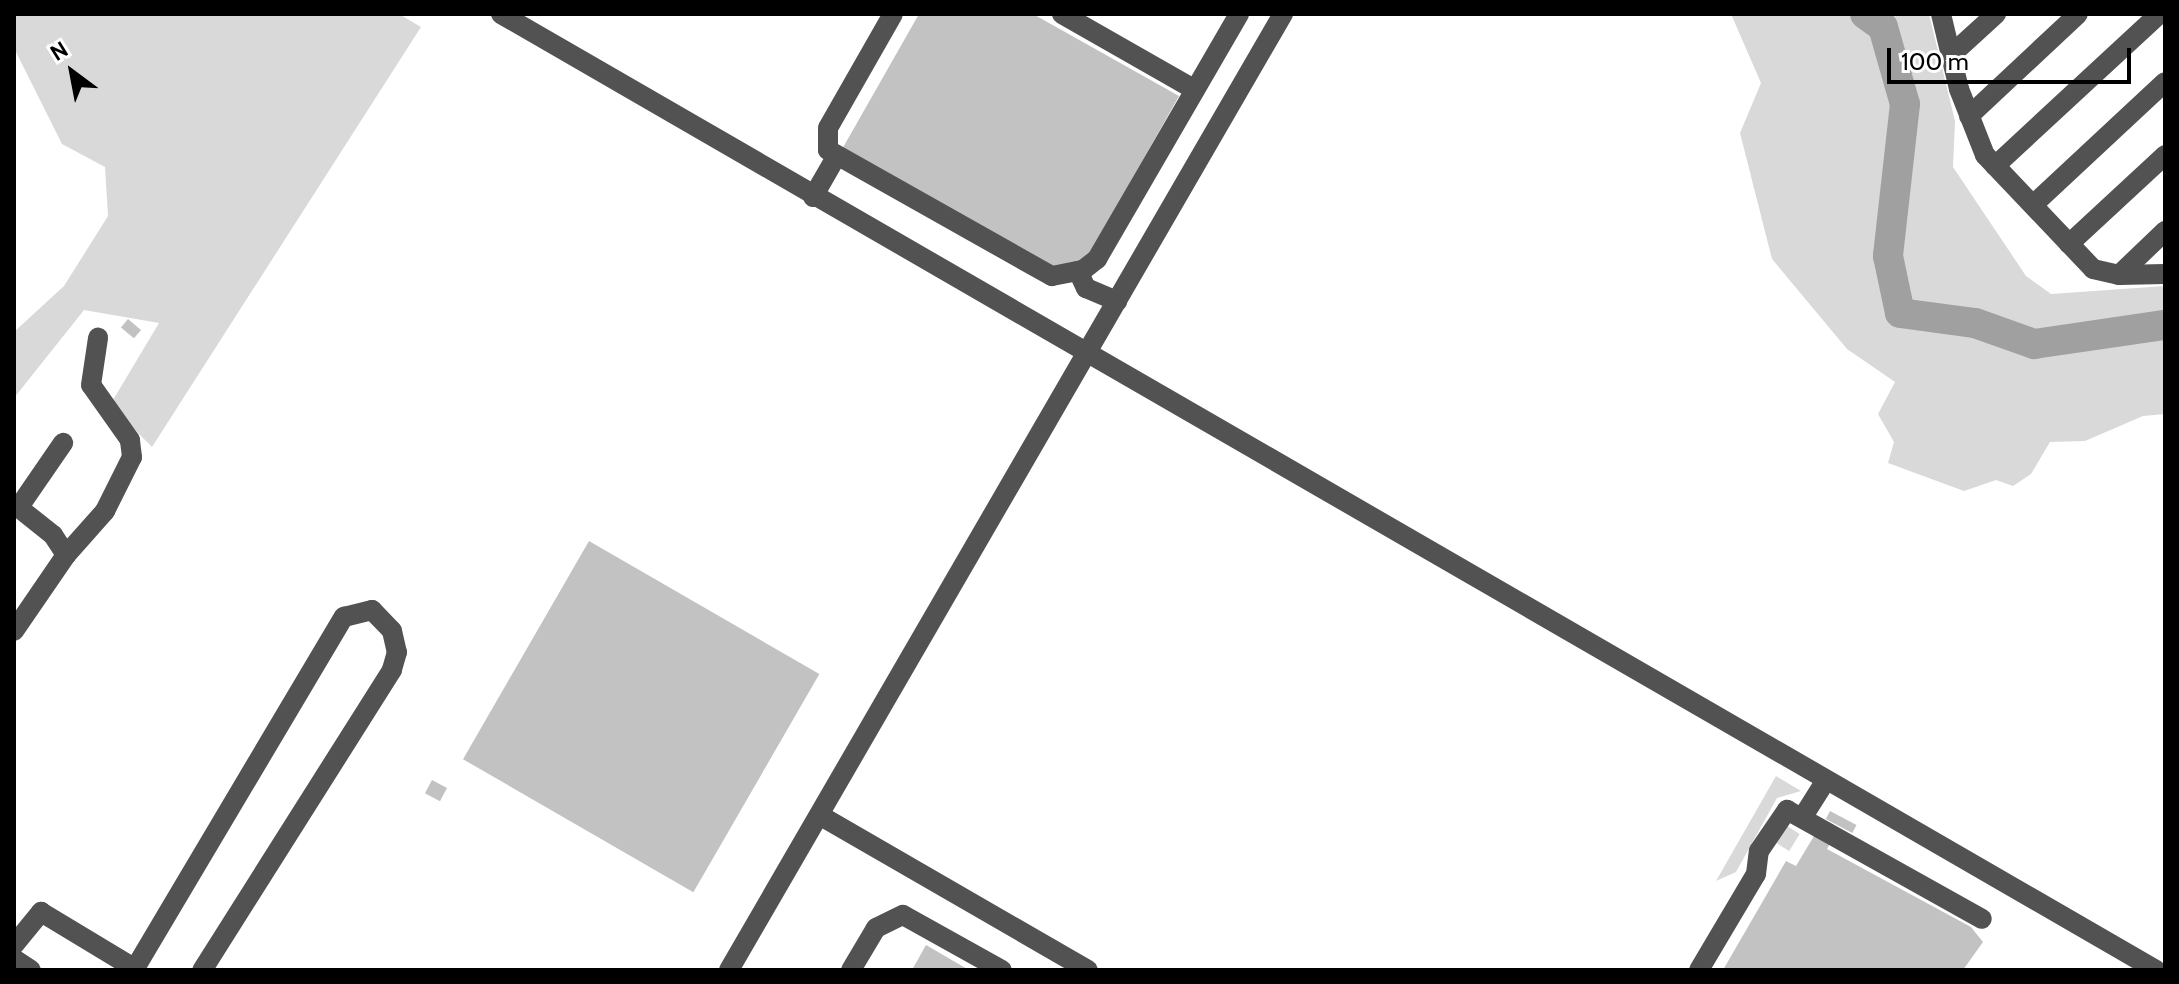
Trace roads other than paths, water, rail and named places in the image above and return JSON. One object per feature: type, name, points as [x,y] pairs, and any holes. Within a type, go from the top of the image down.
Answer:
[{"type":"street","points":[[501,14],[813,197],[2156,970]]},
{"type":"street","points":[[893,14],[828,128],[825,144],[836,157],[1045,275],[1078,271],[1097,259],[1239,14]]},
{"type":"street","points":[[1062,14],[1195,90]]},
{"type":"street","points":[[729,970],[1283,14]]},
{"type":"street","points":[[1941,14],[1969,116],[1995,166],[2093,269],[2119,275],[2165,274]]},
{"type":"street","points":[[1951,55],[1996,14]]},
{"type":"street","points":[[1969,116],[2078,14]]},
{"type":"street","points":[[1995,166],[2159,14]]},
{"type":"street","points":[[2033,205],[2165,82]]},
{"type":"street","points":[[2069,244],[2165,155]]},
{"type":"street","points":[[813,197],[836,157]]},
{"type":"street","points":[[2119,275],[2165,231]]},
{"type":"street","points":[[1078,271],[1086,288],[1117,301]]},
{"type":"street","points":[[14,631],[66,555],[105,511],[132,457],[130,440],[91,385],[98,338]]},
{"type":"street","points":[[63,443],[16,506],[53,535],[66,555]]},
{"type":"street","points":[[14,945],[41,912],[135,969],[344,617],[372,610],[392,631],[397,652],[392,670],[202,970]]},
{"type":"street","points":[[1804,815],[1826,780]]},
{"type":"street","points":[[1699,970],[1756,874],[1759,851],[1781,815],[1791,809],[1982,919]]},
{"type":"street","points":[[821,816],[1088,970]]},
{"type":"street","points":[[851,970],[876,928],[903,915],[1002,970]]},
{"type":"street","points":[[14,959],[31,970]]},
{"type":"waterway","points":[[1865,14],[1883,27],[1905,104],[1888,256],[1900,313],[1975,323],[2034,344],[2165,325]]}]
